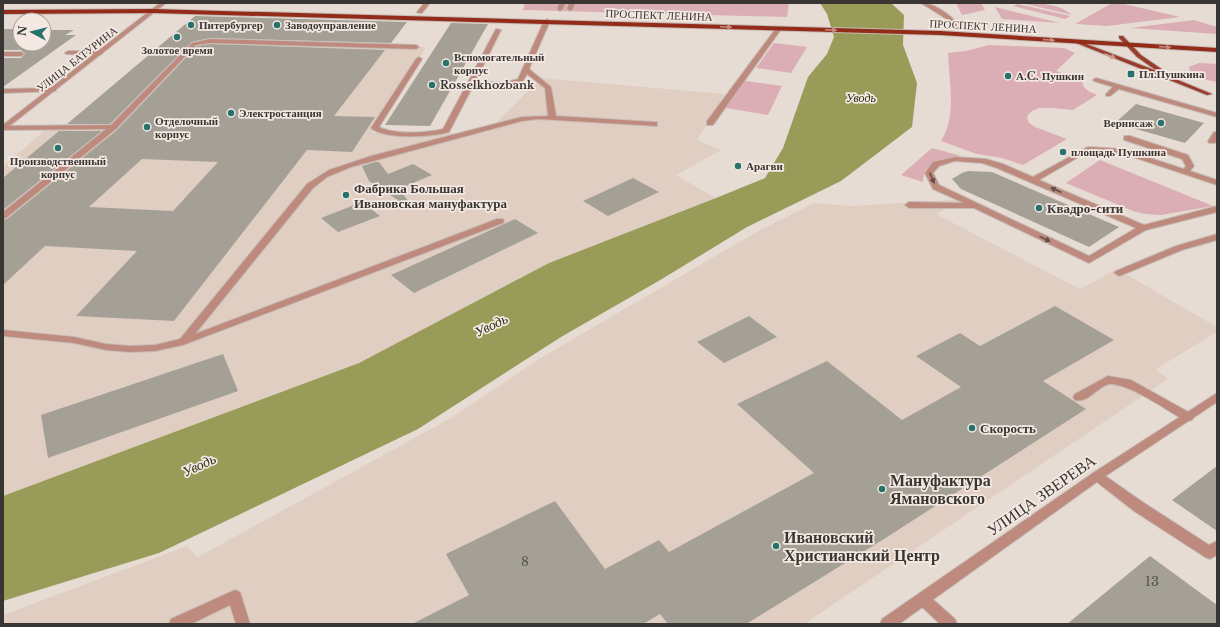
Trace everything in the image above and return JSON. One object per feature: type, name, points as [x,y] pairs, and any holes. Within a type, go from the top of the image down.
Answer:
[{"type":"highway","name":"ПРОСПЕКТ ЛЕНИНА","points":[[3,7],[161,5],[940,29],[1074,41],[1217,50]]},
{"type":"highway","name":"ПРОСПЕКТ ЛЕНИНА","points":[[3,12],[153,11],[779,28],[792,25]]},
{"type":"highway","name":"ПРОСПЕКТ ЛЕНИНА","points":[[940,29],[957,27],[1217,43]]},
{"type":"main road","points":[[1121,37],[1126,44],[1145,61],[1209,94]]},
{"type":"main road","points":[[1074,41],[1217,97]]},
{"type":"street","points":[[420,12],[427,3]]},
{"type":"street","points":[[560,9],[562,3]]},
{"type":"street","points":[[570,9],[572,3]]},
{"type":"street","points":[[924,3],[952,20],[957,27]]},
{"type":"street","name":"УЛИЦА БАТУРИНА","points":[[4,129],[161,5]]},
{"type":"street","points":[[471,84],[508,84],[521,80],[548,21]]},
{"type":"street","points":[[710,123],[779,28]]},
{"type":"street","points":[[419,59],[375,128],[378,131],[436,134],[446,130],[498,30]]},
{"type":"street","points":[[3,216],[113,127],[194,44],[198,42],[210,41],[416,47]]},
{"type":"street","points":[[68,53],[100,53]]},
{"type":"street","points":[[3,54],[21,54]]},
{"type":"street","points":[[526,70],[548,87],[552,116]]},
{"type":"street","points":[[1096,80],[1217,115]]},
{"type":"street","points":[[1108,94],[1118,86]]},
{"type":"street","points":[[3,91],[54,90]]},
{"type":"street","points":[[183,342],[310,186],[318,178],[330,172],[390,153],[522,119],[552,116],[654,124]]},
{"type":"street","points":[[4,129],[113,127]]},
{"type":"street","points":[[1212,141],[1217,134]]},
{"type":"street","points":[[1127,138],[1185,157],[1190,166],[1186,172]]},
{"type":"street","points":[[1034,180],[1088,149],[1122,151],[1217,183]]},
{"type":"street","points":[[1143,228],[1034,180],[1000,166],[983,161],[955,159],[936,164],[929,173],[936,187],[1089,260],[1143,228],[1217,209]]},
{"type":"street","points":[[909,205],[976,206]]},
{"type":"street","points":[[3,333],[74,340],[106,347],[130,349],[155,348],[183,342],[500,221]]},
{"type":"street","points":[[1119,273],[1179,248],[1217,237]]},
{"type":"street","points":[[1079,397],[1108,380],[1127,383],[1188,416]]},
{"type":"street","name":"УЛИЦА ЗВЕРЕВА","points":[[887,624],[1096,476],[1217,397]]},
{"type":"street","points":[[1096,476],[1139,507],[1215,552]]},
{"type":"street","points":[[176,624],[235,596],[243,624]]},
{"type":"street","points":[[923,599],[950,624]]},
{"type":"shaded area","points":[[525,3],[789,3],[787,17],[523,10]]},
{"type":"shaded area","points":[[956,3],[981,3],[985,10],[962,15]]},
{"type":"shaded area","points":[[1022,3],[1055,6],[1072,15]]},
{"type":"shaded area","points":[[1112,3],[1120,3],[1180,17],[1107,26],[1075,24]]},
{"type":"shaded area","points":[[1018,4],[1070,16],[1065,19],[1013,6]]},
{"type":"shaded area","points":[[995,7],[1060,23],[1002,19]]},
{"type":"shaded area","points":[[1194,20],[1217,27],[1217,34],[1130,28]]},
{"type":"shaded area","points":[[208,37],[426,47],[372,133],[486,133],[541,78],[725,94],[697,140],[721,150],[676,175],[716,198],[549,263],[359,363],[3,496],[3,166],[49,127],[103,126]]},
{"type":"shaded area","points":[[774,43],[807,47],[791,73],[756,68]]},
{"type":"shaded area","points":[[989,45],[1064,48],[1075,53],[1056,71],[1085,80],[1082,83],[1084,87],[1088,91],[1097,95],[1073,110],[1039,108],[1032,111],[1027,118],[1029,123],[1035,127],[1067,139],[1023,165],[1002,158],[977,154],[941,141],[946,131],[951,110],[948,53],[966,51]]},
{"type":"shaded area","points":[[1199,63],[1217,64],[1217,82],[1202,79],[1190,71],[1189,67]]},
{"type":"shaded area","points":[[745,81],[782,86],[768,115],[726,108]]},
{"type":"shaded area","points":[[932,148],[961,156],[942,160],[931,166],[924,175],[923,182],[901,175]]},
{"type":"shaded area","points":[[1100,160],[1213,206],[1161,215],[1145,214],[1133,211],[1066,183]]},
{"type":"shaded area","points":[[966,199],[936,214],[1080,289],[1117,269],[1217,327],[1217,332],[1156,369],[1168,379],[804,624],[3,624],[3,615],[187,546],[198,557],[451,418],[539,359],[758,231],[814,203],[851,206]]},
{"type":"water","name":"Уводь","points":[[820,3],[891,3],[904,15],[903,45],[917,83],[912,127],[841,181],[747,227],[662,279],[561,337],[418,429],[159,553],[3,601],[3,496],[359,363],[549,263],[765,178],[783,148],[808,77],[827,54],[834,37],[827,14]]},
{"type":"building","points":[[195,16],[407,22],[391,43],[210,38],[192,42],[110,124],[67,124]]},
{"type":"building","name":"Rosselkhozbank","points":[[451,23],[488,24],[430,126],[385,125]]},
{"type":"building","points":[[3,29],[12,29],[12,50],[3,50]]},
{"type":"building","points":[[52,30],[74,30],[65,35],[76,35],[3,87],[3,58],[21,58],[25,54],[23,52],[52,52]]},
{"type":"building","points":[[210,44],[385,50],[334,116],[375,117],[352,152],[307,150],[174,321],[76,316],[137,251],[45,246],[3,285],[3,220],[7,219],[117,130],[197,46]],"holes":[[[142,159],[218,162],[173,211],[89,207]]]},
{"type":"building","points":[[1136,104],[1204,123],[1185,143],[1115,123]]},
{"type":"building","points":[[59,131],[102,131],[3,210],[3,178]]},
{"type":"building","points":[[379,162],[388,174],[413,164],[432,175],[399,189],[412,206],[410,208],[369,181],[362,166]]},
{"type":"building","name":"Квадро-сити","points":[[968,171],[992,172],[1119,227],[1089,247],[961,189],[952,179]]},
{"type":"building","points":[[633,178],[659,192],[608,216],[583,201]]},
{"type":"building","points":[[362,202],[380,216],[338,232],[321,218]]},
{"type":"building","points":[[515,219],[538,233],[414,293],[391,275]]},
{"type":"building","points":[[1055,306],[1114,340],[1043,381],[1086,409],[884,539],[746,624],[668,624],[660,614],[643,624],[412,624],[469,595],[446,554],[555,501],[605,569],[659,540],[669,552],[814,473],[737,404],[827,361],[902,420],[961,387],[916,356],[960,333],[980,346]]},
{"type":"building","points":[[749,316],[777,337],[724,363],[697,342]]},
{"type":"building","points":[[223,354],[238,391],[48,458],[41,415]]},
{"type":"building","points":[[1217,466],[1217,531],[1172,500]]},
{"type":"building","points":[[1150,556],[1217,605],[1217,624],[1067,624]]},
{"type":"place","name":"Питербургер","points":[[191,25]]},
{"type":"place","name":"Заводоуправление","points":[[277,25]]},
{"type":"place","name":"Золотое время","points":[[177,37]]},
{"type":"place","name":"Вспомогательный корпус","points":[[446,63]]},
{"type":"place","name":"Пл.Пушкина","points":[[1131,74]]},
{"type":"place","name":"А.C. Пушкин","points":[[1008,76]]},
{"type":"place","name":"Rosselkhozbank","points":[[432,85]]},
{"type":"place","name":"Электростанция","points":[[231,113]]},
{"type":"place","name":"Вернисаж","points":[[1161,123]]},
{"type":"place","name":"Отделочный корпус","points":[[147,127]]},
{"type":"place","name":"Производственный корпус","points":[[58,148]]},
{"type":"place","name":"площадь Пушкина","points":[[1063,152]]},
{"type":"place","name":"Арагви","points":[[738,166]]},
{"type":"place","name":"Фабрика Большая Ивановская мануфактура","points":[[346,195]]},
{"type":"place","name":"Квадро-сити","points":[[1039,208]]},
{"type":"place","name":"Скорость","points":[[972,428]]},
{"type":"place","name":"Мануфактура Ямановского","points":[[882,489]]},
{"type":"place","name":"Ивановский Христианский Центр","points":[[776,546]]}]
